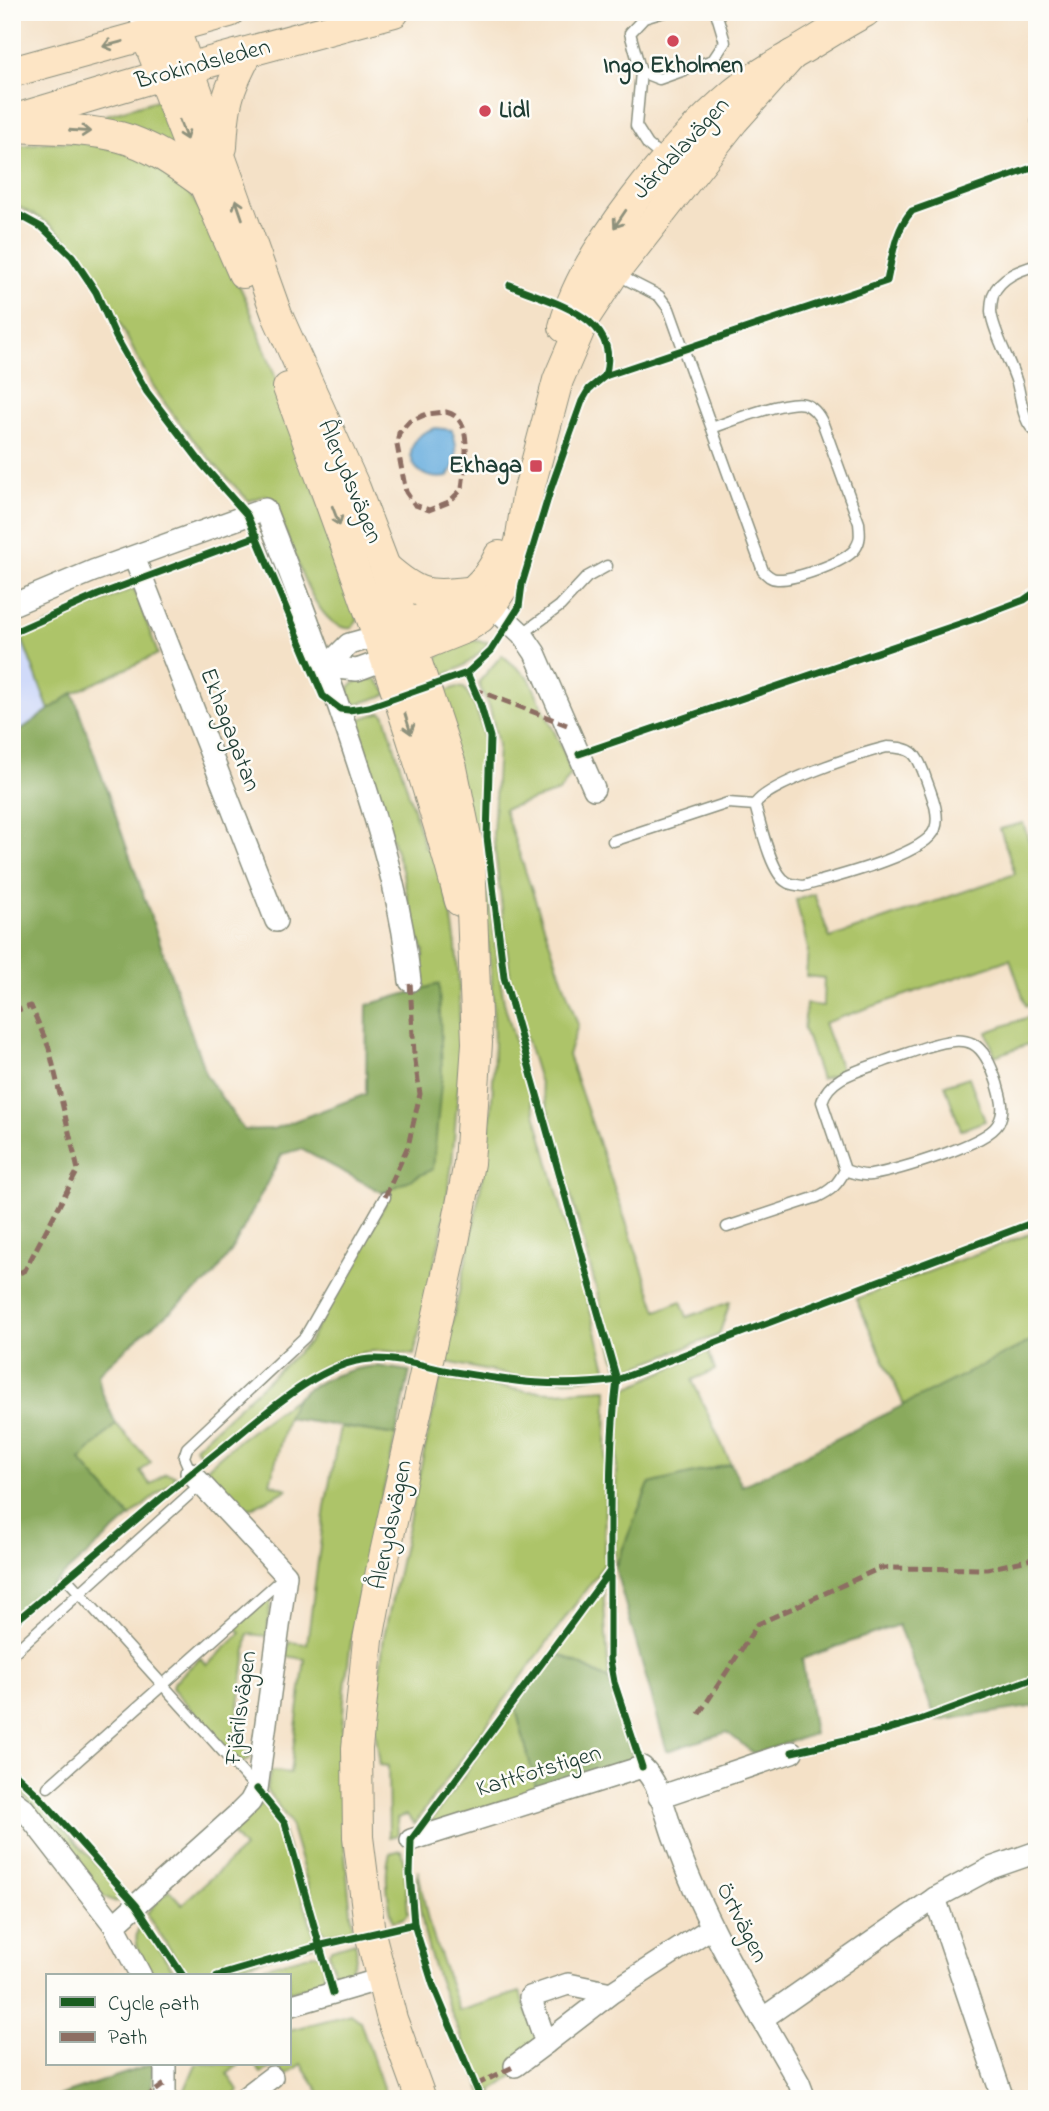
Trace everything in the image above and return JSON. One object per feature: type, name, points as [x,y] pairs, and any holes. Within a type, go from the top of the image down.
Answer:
[{"type":"main road","name":"Brokindsleden","points":[[12,72],[157,22],[229,12]]},
{"type":"main road","name":"Brokindsleden","points":[[12,120],[394,12]]},
{"type":"main road","name":"Järdalavägen","points":[[395,643],[455,605],[484,598],[494,568],[527,497],[558,380],[561,336],[568,309],[677,170],[734,120],[792,55],[865,12]]},
{"type":"main road","name":"Ålerydsvägen","points":[[157,22],[175,72],[204,184],[263,320],[354,562],[395,643]]},
{"type":"main road","points":[[221,158],[226,100],[231,84],[248,52]]},
{"type":"main road","name":"Ålerydsvägen","points":[[175,72],[221,158],[276,315],[355,488],[385,567],[395,643],[473,948],[477,1043],[468,1163],[453,1247],[381,1571],[361,1695],[357,1748],[358,1837],[370,1933],[381,1979],[421,2099]]},
{"type":"main road","points":[[12,127],[92,131],[122,138],[155,152],[204,184]]},
{"type":"main road","points":[[385,567],[417,592],[484,598]]},
{"type":"street","points":[[12,605],[93,571],[265,509],[326,667],[397,893],[410,981]]},
{"type":"street","name":"Ekhagagatan","points":[[134,557],[276,921]]},
{"type":"street","points":[[484,598],[522,634],[535,653],[594,789]]},
{"type":"street","points":[[326,667],[349,644],[395,643]]},
{"type":"street","points":[[196,1478],[286,1575]]},
{"type":"street","name":"Fjärilsvägen","points":[[114,1926],[238,1814],[250,1802],[257,1789],[286,1575]]},
{"type":"street","points":[[660,1797],[792,1752]]},
{"type":"street","name":"Örtvägen","points":[[642,1767],[654,1782],[680,1857],[711,1928],[799,2083],[805,2099]]},
{"type":"street","name":"Kattfotstigen","points":[[411,1840],[642,1767]]},
{"type":"street","points":[[12,1800],[24,1809],[114,1926],[140,1974]]},
{"type":"street","points":[[762,2020],[935,1898],[991,1868],[1037,1852]]},
{"type":"street","points":[[935,1898],[1003,2099]]},
{"type":"street","points":[[515,2066],[611,1993],[711,1928]]},
{"type":"street","points":[[290,2006],[381,1979]]},
{"type":"street","points":[[546,2043],[530,1997],[568,1984],[611,1993]]},
{"type":"street","points":[[164,2099],[166,2066]]},
{"type":"street","points":[[243,2099],[272,2077]]},
{"type":"lane","points":[[664,12],[643,18],[631,33],[641,72],[636,126],[648,145],[677,170]]},
{"type":"lane","points":[[641,72],[659,79],[713,60],[724,42],[716,12]]},
{"type":"lane","points":[[1037,265],[1011,275],[1004,281],[993,294],[991,311],[1015,375],[1028,422],[1032,430],[1037,432]]},
{"type":"lane","points":[[602,268],[659,296],[675,321],[712,428],[762,571],[778,579],[796,576],[838,561],[856,549],[860,538],[859,523],[823,424],[814,409],[806,404],[785,404],[712,428]]},
{"type":"lane","points":[[522,634],[560,606],[587,577],[607,566]]},
{"type":"lane","points":[[903,747],[912,750],[920,762],[937,822],[930,838],[914,850],[803,886],[788,883],[780,877],[764,838],[755,805],[755,801],[765,793],[787,782],[881,749],[903,747]]},
{"type":"lane","points":[[613,841],[718,805],[755,805]]},
{"type":"lane","points":[[727,1227],[829,1192],[838,1184],[845,1170],[822,1102],[830,1085],[848,1075],[893,1058],[953,1039],[969,1042],[982,1051],[992,1067],[1003,1107],[999,1123],[992,1132],[971,1144],[892,1170],[869,1175],[845,1170]]},
{"type":"lane","points":[[12,1654],[79,1593],[196,1478],[184,1457],[187,1448],[305,1337],[385,1198]]},
{"type":"lane","points":[[48,1787],[286,1575]]},
{"type":"lane","points":[[67,1579],[257,1789]]},
{"type":"shaded area","points":[[21,636],[49,710],[12,736],[12,641]]},
{"type":"green space","points":[[157,100],[185,157],[90,120]]},
{"type":"green space","points":[[47,142],[77,142],[137,154],[186,189],[213,228],[247,302],[290,416],[358,619],[352,628],[339,626],[327,617],[317,604],[299,569],[282,524],[266,495],[249,501],[169,409],[146,374],[99,282],[85,261],[50,225],[12,204],[12,147]]},
{"type":"green space","points":[[134,588],[158,654],[73,693],[49,710],[21,636]]},
{"type":"green space","points":[[465,640],[489,642],[463,666],[431,680],[436,659]]},
{"type":"green space","points":[[502,655],[529,678],[564,752],[571,774],[559,792],[504,809],[578,1025],[568,1055],[657,1311],[681,1301],[687,1317],[730,1302],[719,1335],[619,1373],[546,1103],[512,992],[493,834],[498,745],[490,708],[478,683]]},
{"type":"green space","points":[[366,678],[377,680],[389,694],[358,704],[347,703],[349,687]]},
{"type":"green space","points":[[457,687],[464,688],[475,706],[484,744],[482,853],[504,1002],[607,1371],[591,1377],[571,1380],[527,1378],[443,1361],[469,1247],[485,1160],[492,1105],[494,1049],[490,961],[483,908],[467,828],[434,695]]},
{"type":"green space","points":[[73,693],[206,1075],[244,1130],[273,1129],[366,1094],[367,1005],[439,984],[442,1073],[433,1169],[383,1193],[301,1149],[282,1154],[232,1250],[213,1277],[98,1374],[101,1390],[116,1424],[80,1460],[130,1517],[12,1620],[12,736]]},
{"type":"green space","points":[[381,712],[385,715],[425,848],[432,847],[451,912],[459,986],[460,1066],[452,1164],[442,1230],[414,1355],[376,1351],[352,1355],[328,1364],[283,1391],[203,1458],[195,1447],[308,1343],[389,1197],[383,1193],[439,985],[416,991],[424,951],[413,929],[403,873],[355,725],[357,720]]},
{"type":"green space","points":[[1023,823],[1037,865],[1037,1002],[1026,1006],[1010,959],[824,1023],[842,1072],[821,1079],[804,1029],[806,1004],[823,1006],[824,978],[806,976],[808,949],[796,900],[814,894],[830,938],[1015,874],[1000,829]]},
{"type":"green space","points":[[1037,1014],[1037,1041],[995,1056],[987,1032]]},
{"type":"green space","points":[[969,1077],[985,1121],[961,1130],[945,1085]]},
{"type":"green space","points":[[1037,1231],[1037,1338],[904,1405],[856,1299]]},
{"type":"green space","points":[[1037,1338],[1037,1706],[937,1721],[898,1625],[802,1659],[814,1734],[754,1754],[727,1732],[667,1751],[615,1568],[649,1484],[731,1464],[742,1486]]},
{"type":"green space","points":[[708,1351],[715,1370],[692,1380],[731,1464],[649,1484],[615,1568],[616,1474],[623,1390]]},
{"type":"green space","points":[[377,1366],[410,1371],[396,1435],[287,1418],[296,1399],[314,1385],[346,1372]]},
{"type":"green space","points":[[440,1379],[527,1391],[607,1389],[604,1565],[414,1824],[407,1815],[397,1818],[398,1835],[389,1837],[388,1766],[380,1765],[374,1722],[384,1636]]},
{"type":"green space","points":[[296,1398],[287,1418],[270,1483],[287,1489],[239,1513],[202,1472],[240,1439]]},
{"type":"green space","points":[[116,1424],[151,1462],[140,1472],[151,1485],[165,1473],[175,1475],[174,1480],[130,1517],[79,1460]]},
{"type":"green space","points":[[340,1427],[396,1435],[356,1617],[346,1679],[341,1750],[343,1822],[353,1929],[328,1934],[321,1929],[289,1821],[266,1789],[271,1771],[290,1773],[305,1659],[286,1656],[289,1642],[307,1644],[325,1507]]},
{"type":"green space","points":[[603,1587],[609,1680],[555,1652]]},
{"type":"green space","points":[[267,1599],[271,1600],[267,1636],[248,1634],[234,1747],[252,1750],[250,1759],[242,1763],[237,1761],[172,1688],[173,1683],[200,1658],[207,1665],[241,1633],[235,1626]]},
{"type":"green space","points":[[555,1652],[609,1680],[633,1758],[630,1763],[538,1794],[515,1705]]},
{"type":"green space","points":[[515,1705],[538,1794],[423,1832]]},
{"type":"green space","points":[[12,1780],[29,1791],[123,1893],[126,1901],[115,1902],[103,1896],[26,1798],[15,1789]]},
{"type":"green space","points":[[262,1803],[280,1823],[317,1944],[211,1974],[187,1974],[147,1913],[169,1890],[182,1904],[244,1848],[232,1834]]},
{"type":"green space","points":[[401,1850],[408,1913],[404,1918],[393,1922],[387,1870],[390,1853]]},
{"type":"green space","points":[[418,1870],[428,1921],[459,2011],[520,1992],[539,2045],[514,2075],[492,2091],[494,2099],[485,2099],[431,1959],[419,1901]]},
{"type":"green space","points":[[143,1924],[176,1974],[151,1974],[141,1957],[137,1943],[138,1930]]},
{"type":"green space","points":[[355,1942],[353,1965],[342,1977],[336,1979],[329,1952]]},
{"type":"green space","points":[[317,1953],[322,1958],[325,1982],[290,1992],[290,1974],[238,1974]]},
{"type":"green space","points":[[351,2014],[360,2021],[387,2099],[324,2099],[301,2064],[281,2079],[272,2067],[261,2073],[256,2066],[290,2066],[290,2030]]},
{"type":"green space","points":[[147,2066],[153,2066],[151,2099],[49,2099]]},
{"type":"green space","points":[[195,2066],[237,2066],[227,2074],[239,2091],[229,2099],[181,2099]]},
{"type":"water","points":[[436,428],[452,430],[454,436],[455,460],[448,477],[423,474],[415,467],[412,458],[416,440]]},
{"type":"marked path","points":[[446,412],[455,416],[465,433],[466,456],[462,489],[449,502],[429,510],[415,505],[406,492],[397,445],[399,433],[410,421],[427,414],[446,412]]},
{"type":"marked path","points":[[474,689],[567,725]]},
{"type":"marked path","points":[[385,1197],[408,1146],[420,1094],[414,1054],[410,981]]},
{"type":"marked path","points":[[12,1012],[31,1006],[49,1048],[78,1170],[25,1270],[12,1277]]},
{"type":"marked path","points":[[699,1714],[758,1624],[880,1568],[987,1569],[1037,1558]]},
{"type":"marked path","points":[[476,2085],[515,2066]]},
{"type":"marked path","points":[[144,2099],[166,2083]]},
{"type":"cycle path","points":[[12,211],[43,228],[72,256],[96,292],[116,337],[147,392],[202,464],[247,515],[323,696],[340,709],[349,710],[369,707],[467,673],[491,651],[519,607],[522,584],[551,488],[582,401],[589,389],[605,376],[887,281],[898,235],[912,211],[1037,166]]},
{"type":"cycle path","points":[[510,285],[563,306],[594,326],[604,339],[608,356],[605,376]]},
{"type":"cycle path","points":[[12,633],[98,595],[257,536]]},
{"type":"cycle path","points":[[579,754],[974,619],[1024,600],[1037,591]]},
{"type":"cycle path","points":[[467,673],[490,737],[487,837],[504,977],[617,1380],[611,1452],[610,1571]]},
{"type":"cycle path","points":[[12,1624],[290,1394],[331,1370],[351,1362],[371,1359],[401,1361],[471,1375],[533,1383],[573,1384],[617,1380],[1037,1221]]},
{"type":"cycle path","points":[[481,2099],[433,1985],[414,1924],[410,1874],[411,1840],[610,1571],[610,1660],[614,1682],[642,1767]]},
{"type":"cycle path","points":[[792,1752],[920,1720],[1037,1677]]},
{"type":"cycle path","points":[[12,1771],[38,1795],[136,1905],[182,1974]]},
{"type":"cycle path","points":[[257,1789],[285,1823],[333,1993]]},
{"type":"cycle path","points":[[224,1974],[322,1945],[414,1924]]},
{"type":"place","name":"Ingo Ekholmen","points":[[673,41]]},
{"type":"place","name":"Lidl","points":[[485,111]]},
{"type":"place","name":"Ekhaga","points":[[536,466]]}]
